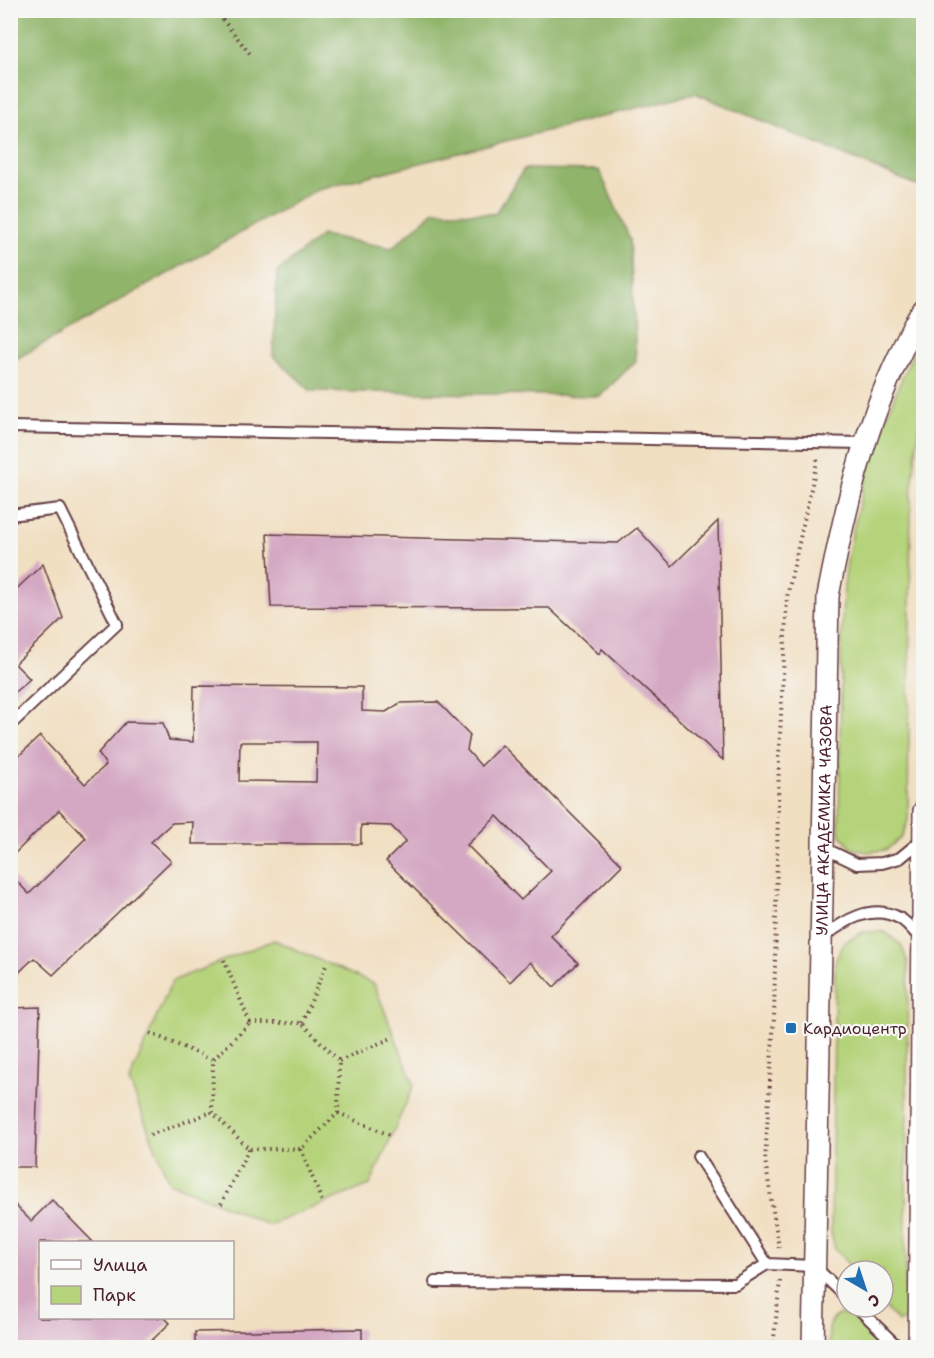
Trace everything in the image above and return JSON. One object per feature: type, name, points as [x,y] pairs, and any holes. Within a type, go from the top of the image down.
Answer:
[{"type":"street","name":"УЛИЦА АКАДЕМИКА ЧАЗОВА","points":[[813,1347],[828,596],[844,514],[863,443],[888,378],[924,309]]},
{"type":"street","points":[[919,1347],[924,811]]},
{"type":"lane","points":[[10,427],[863,443]]},
{"type":"lane","points":[[10,515],[60,509],[117,624],[10,725]]},
{"type":"lane","points":[[824,848],[857,864],[882,863],[900,858],[923,839]]},
{"type":"lane","points":[[820,940],[847,920],[863,914],[880,913],[901,919],[922,940]]},
{"type":"lane","points":[[698,1156],[767,1264]]},
{"type":"lane","points":[[435,1282],[735,1284],[767,1264],[814,1266],[835,1286]]},
{"type":"lane","points":[[869,1319],[899,1347]]},
{"type":"path","points":[[215,10],[251,54]]},
{"type":"path","points":[[773,1347],[782,1265],[765,1160],[774,1018],[779,743],[787,597],[822,442]]},
{"type":"path","points":[[224,960],[250,1023]]},
{"type":"path","points":[[302,1023],[327,963]]},
{"type":"path","points":[[250,1023],[302,1023],[339,1061],[338,1113],[301,1149],[249,1149],[212,1112],[213,1060],[250,1023]]},
{"type":"path","points":[[150,1033],[213,1060]]},
{"type":"path","points":[[339,1061],[394,1037]]},
{"type":"path","points":[[150,1135],[212,1112]]},
{"type":"path","points":[[338,1113],[392,1136]]},
{"type":"path","points":[[221,1204],[249,1149]]},
{"type":"path","points":[[301,1149],[323,1204]]},
{"type":"green space","points":[[11,10],[923,11],[923,188],[695,93],[318,189],[11,362]]},
{"type":"green space","points":[[524,169],[599,170],[630,239],[636,361],[600,396],[311,391],[273,356],[277,272],[322,235],[392,248],[434,211],[495,214]]},
{"type":"green space","points":[[923,333],[923,396],[911,495],[908,820],[902,837],[886,850],[867,852],[851,848],[839,832],[845,577],[852,534],[867,475],[898,387]]},
{"type":"green space","points":[[863,932],[885,932],[901,945],[908,963],[905,1320],[898,1322],[895,1319],[895,1259],[844,1259],[835,1249],[831,1233],[835,962],[844,943]]},
{"type":"green space","points":[[274,940],[374,984],[414,1085],[370,1185],[269,1225],[169,1182],[129,1081],[172,981]]},
{"type":"green space","points":[[835,1317],[835,1319],[854,1319],[883,1347],[829,1347],[829,1329],[832,1319]]},
{"type":"building","points":[[718,521],[723,760],[602,649],[599,654],[549,608],[271,607],[267,534],[618,543],[637,528],[672,566]]},
{"type":"building","points":[[43,564],[63,618],[15,664],[30,679],[10,696],[10,595]]},
{"type":"building","points":[[194,686],[362,687],[362,711],[386,712],[400,703],[438,702],[470,735],[467,750],[481,766],[502,745],[622,865],[551,936],[578,963],[554,987],[530,962],[510,982],[386,861],[406,841],[391,826],[361,825],[361,844],[192,844],[193,822],[172,823],[151,842],[171,861],[53,975],[34,958],[13,978],[12,1008],[40,1007],[35,1167],[10,1167],[10,874],[29,894],[86,838],[59,810],[10,858],[10,764],[40,736],[85,784],[106,765],[98,753],[126,722],[163,723],[169,740],[193,742]],"holes":[[[240,742],[317,742],[316,782],[239,781]],[[497,816],[551,871],[521,900],[467,845]]]},
{"type":"building","points":[[10,1200],[31,1221],[52,1200],[92,1241],[39,1241],[39,1319],[166,1319],[170,1323],[148,1344],[152,1348],[10,1348]]},
{"type":"building","points":[[362,1329],[362,1348],[195,1348],[195,1332]]},
{"type":"place","name":"Кардиоцентр","points":[[791,1028]]}]
